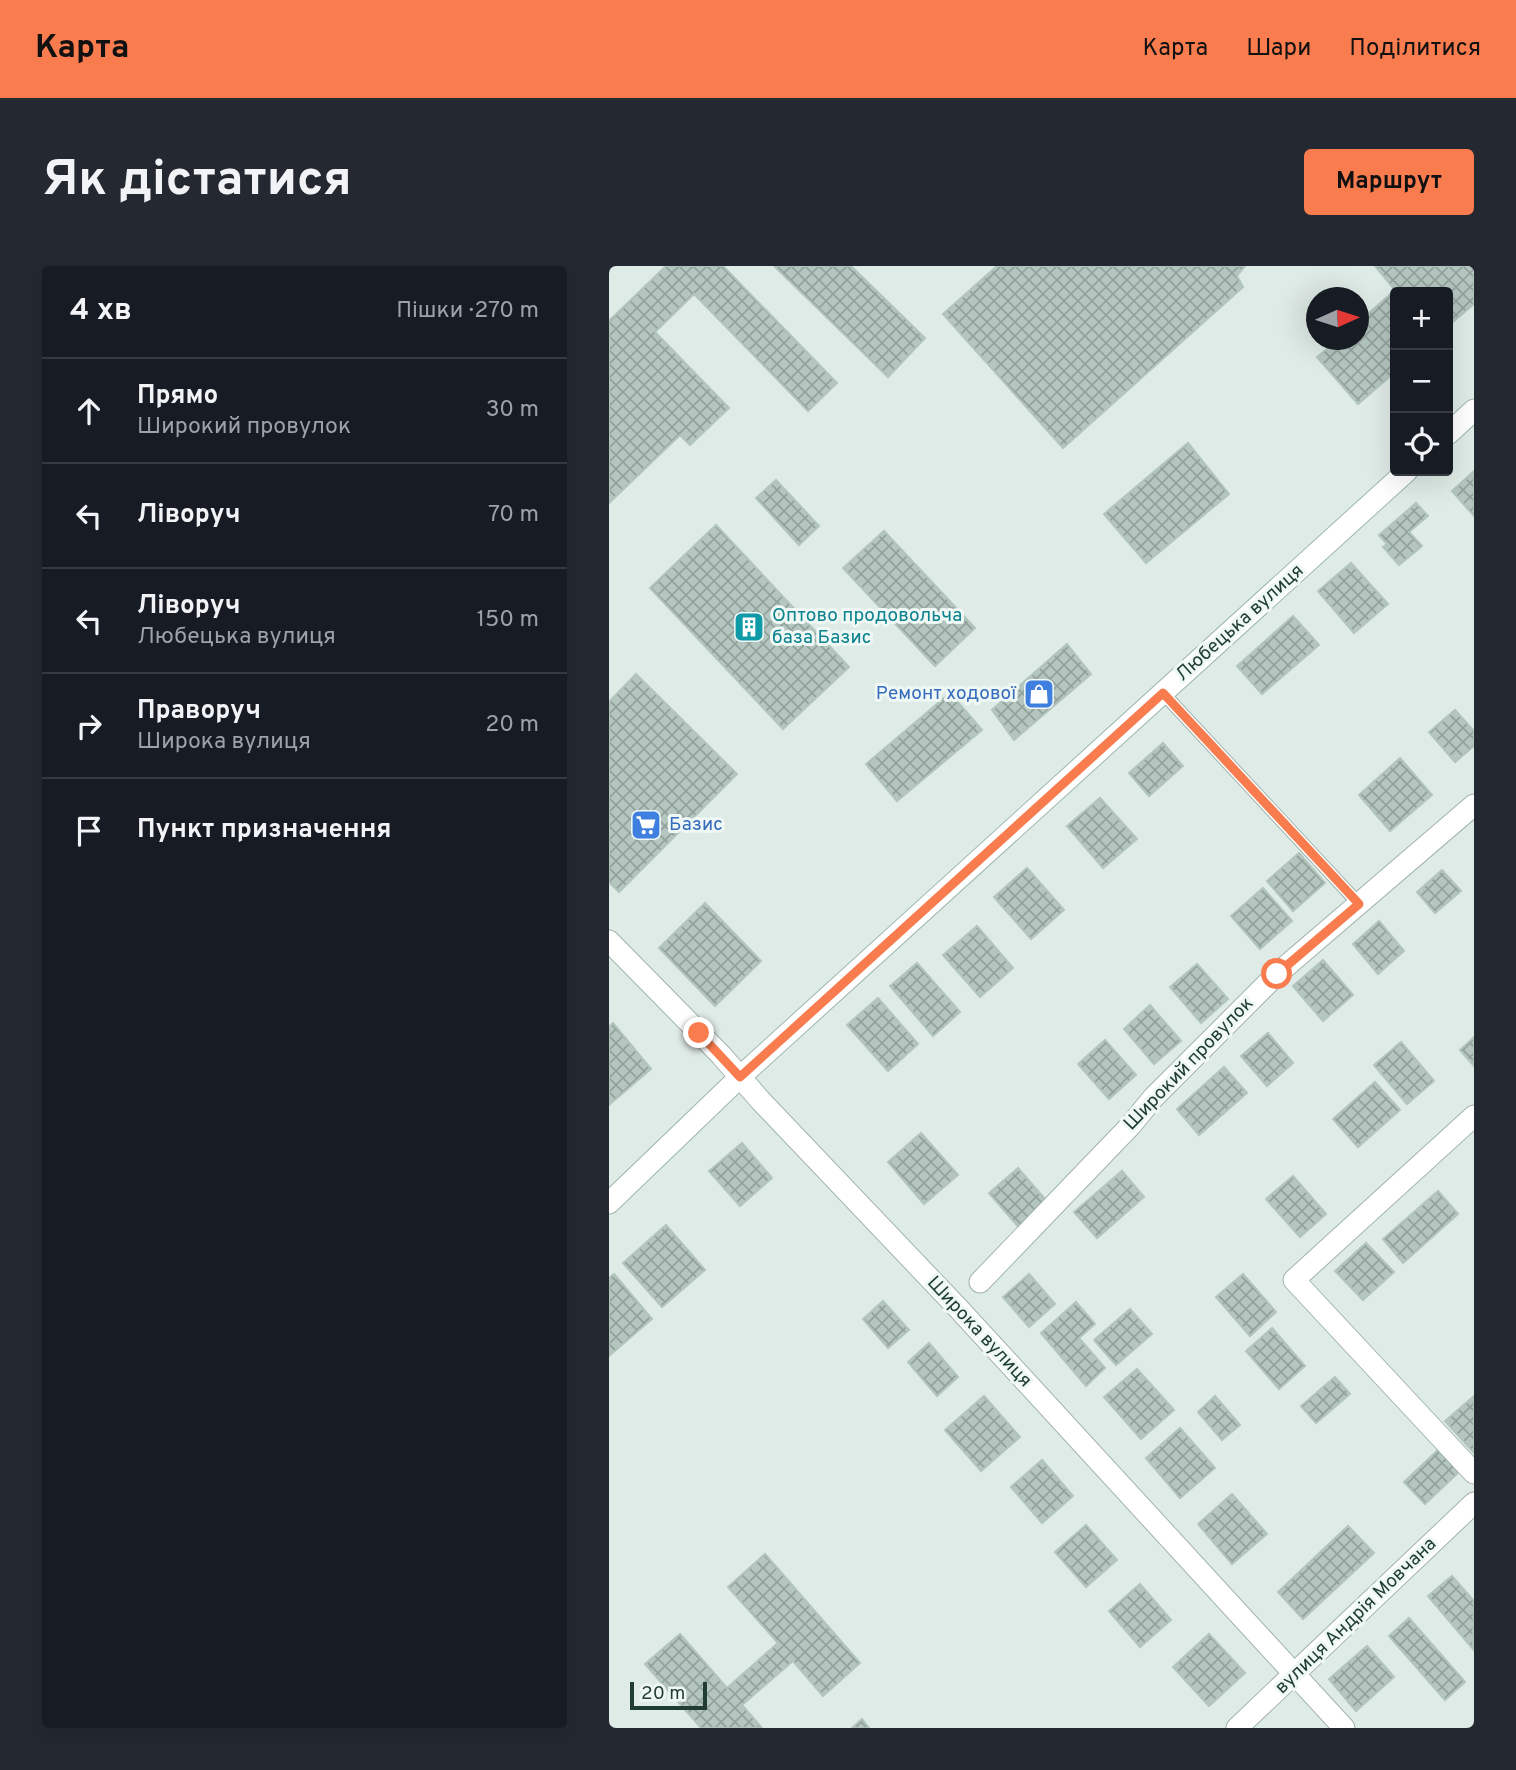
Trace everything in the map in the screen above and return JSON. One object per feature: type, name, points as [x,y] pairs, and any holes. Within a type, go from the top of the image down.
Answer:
[{"type":"street","points":[[1453,429],[1474,410]]},
{"type":"street","name":"Любецька вулиця","points":[[609,1203],[740,1077],[1402,476]]},
{"type":"street","name":"Широкий провулок","points":[[981,1282],[1131,1125],[1153,1098],[1277,974],[1474,806]]},
{"type":"street","name":"Широка вулиця","points":[[609,941],[721,1055],[791,1134],[967,1318],[1344,1728]]},
{"type":"street","points":[[1474,1116],[1294,1280],[1474,1473]]},
{"type":"street","name":"вулиця Андрія Мовчана","points":[[1237,1728],[1474,1503]]},
{"type":"lane","points":[[1163,693],[1359,904]]},
{"type":"building","points":[[666,266],[723,266],[837,383],[808,411],[694,294],[655,332],[729,408],[690,445],[680,435],[609,503],[609,321]]},
{"type":"building","points":[[774,266],[851,266],[925,338],[888,377]]},
{"type":"building","points":[[997,266],[1245,266],[1237,276],[1243,287],[1063,448],[943,314]]},
{"type":"building","points":[[1375,266],[1474,266],[1474,304],[1453,322],[1453,287],[1392,287]]},
{"type":"building","points":[[1390,294],[1390,376],[1358,404],[1317,357],[1326,350],[1369,350],[1369,313]]},
{"type":"building","points":[[1188,443],[1229,494],[1146,563],[1104,514]]},
{"type":"building","points":[[1474,471],[1474,516],[1452,491]]},
{"type":"building","points":[[776,480],[819,526],[799,545],[756,498]]},
{"type":"building","points":[[1416,503],[1428,516],[1409,532],[1422,546],[1399,565],[1383,547],[1387,544],[1379,535]]},
{"type":"building","name":"Оптово продовольча база Базис","points":[[716,525],[849,667],[783,729],[650,588]]},
{"type":"building","points":[[884,531],[975,628],[935,666],[843,568]]},
{"type":"building","points":[[1351,563],[1388,604],[1354,633],[1318,591]]},
{"type":"building","points":[[1293,616],[1319,645],[1262,694],[1237,666]]},
{"type":"building","name":"Ремонт ходової","points":[[1067,644],[1091,674],[1014,740],[992,710]]},
{"type":"building","points":[[636,674],[737,774],[619,892],[609,882],[609,702]]},
{"type":"building","points":[[950,693],[982,730],[897,801],[866,764]]},
{"type":"building","points":[[1455,710],[1474,731],[1474,746],[1455,762],[1429,732]]},
{"type":"building","points":[[1163,743],[1183,766],[1149,796],[1129,773]]},
{"type":"building","points":[[1400,758],[1432,795],[1390,831],[1359,795]]},
{"type":"building","points":[[1100,798],[1137,839],[1103,868],[1067,826]]},
{"type":"building","points":[[1299,853],[1325,883],[1293,911],[1267,881]]},
{"type":"building","points":[[1027,868],[1064,910],[1031,939],[994,897]]},
{"type":"building","points":[[1442,870],[1461,891],[1435,913],[1417,892]]},
{"type":"building","points":[[1263,888],[1292,921],[1260,949],[1231,916]]},
{"type":"building","points":[[705,903],[761,961],[715,1006],[659,948]]},
{"type":"building","points":[[1379,921],[1404,951],[1378,974],[1353,944]]},
{"type":"building","points":[[977,926],[1013,968],[980,997],[943,955]]},
{"type":"building","points":[[1323,960],[1353,995],[1323,1021],[1293,986]]},
{"type":"building","points":[[917,963],[960,1012],[933,1036],[890,986]]},
{"type":"building","points":[[1197,964],[1228,999],[1201,1023],[1170,987]]},
{"type":"building","points":[[878,998],[918,1044],[888,1071],[847,1025]]},
{"type":"building","points":[[1150,1005],[1181,1041],[1154,1064],[1124,1029]]},
{"type":"building","points":[[613,1023],[651,1069],[609,1105],[609,1027]]},
{"type":"building","points":[[1268,1033],[1293,1063],[1267,1086],[1241,1056]]},
{"type":"building","points":[[1474,1037],[1474,1066],[1460,1050]]},
{"type":"building","points":[[1105,1040],[1136,1075],[1109,1099],[1078,1064]]},
{"type":"building","points":[[1401,1042],[1434,1081],[1407,1104],[1374,1065]]},
{"type":"building","points":[[1224,1067],[1247,1093],[1199,1135],[1177,1109]]},
{"type":"building","points":[[1375,1082],[1400,1110],[1358,1147],[1333,1119]]},
{"type":"building","points":[[921,1133],[958,1175],[924,1204],[888,1162]]},
{"type":"building","points":[[742,1143],[772,1178],[740,1206],[709,1171]]},
{"type":"building","points":[[1018,1168],[1050,1205],[1021,1230],[989,1193]]},
{"type":"building","points":[[1122,1171],[1144,1197],[1097,1238],[1074,1212]]},
{"type":"building","points":[[1293,1176],[1326,1214],[1300,1237],[1266,1199]]},
{"type":"building","points":[[1438,1191],[1458,1214],[1403,1263],[1383,1239]]},
{"type":"building","points":[[666,1225],[705,1270],[662,1307],[623,1263]]},
{"type":"building","points":[[1366,1243],[1394,1272],[1363,1300],[1335,1271]]},
{"type":"building","points":[[614,1274],[652,1319],[609,1356],[609,1278]]},
{"type":"building","points":[[1029,1274],[1055,1304],[1029,1327],[1003,1297]]},
{"type":"building","points":[[1243,1274],[1276,1312],[1250,1336],[1216,1297]]},
{"type":"building","points":[[883,1301],[909,1330],[888,1348],[863,1319]]},
{"type":"building","points":[[1076,1302],[1095,1324],[1079,1338],[1105,1368],[1086,1386],[1041,1333]]},
{"type":"building","points":[[1130,1309],[1152,1334],[1116,1365],[1094,1340]]},
{"type":"building","points":[[1272,1328],[1305,1366],[1279,1389],[1246,1351]]},
{"type":"building","points":[[929,1343],[958,1377],[937,1396],[908,1362]]},
{"type":"building","points":[[1137,1369],[1174,1410],[1141,1439],[1104,1397]]},
{"type":"building","points":[[1335,1377],[1350,1394],[1316,1423],[1301,1406]]},
{"type":"building","points":[[984,1396],[1020,1437],[981,1471],[945,1430]]},
{"type":"building","points":[[1215,1396],[1240,1425],[1222,1440],[1198,1412]]},
{"type":"building","points":[[1474,1396],[1474,1453],[1445,1421]]},
{"type":"building","points":[[1180,1428],[1215,1468],[1180,1498],[1146,1458]]},
{"type":"building","points":[[1440,1448],[1460,1471],[1425,1504],[1404,1482]]},
{"type":"building","points":[[1042,1460],[1073,1496],[1042,1523],[1011,1487]]},
{"type":"building","points":[[1232,1494],[1267,1534],[1232,1564],[1198,1524]]},
{"type":"building","points":[[1086,1525],[1117,1560],[1086,1587],[1055,1552]]},
{"type":"building","points":[[1348,1526],[1374,1553],[1303,1619],[1278,1592]]},
{"type":"building","points":[[765,1554],[860,1663],[823,1696],[793,1661],[742,1705],[762,1728],[701,1728],[645,1664],[680,1634],[727,1688],[778,1643],[728,1587]]},
{"type":"building","points":[[1452,1576],[1474,1601],[1473,1649],[1428,1596]]},
{"type":"building","points":[[1140,1584],[1171,1620],[1140,1647],[1109,1611]]},
{"type":"building","points":[[1409,1618],[1465,1682],[1445,1700],[1389,1636]]},
{"type":"building","points":[[1209,1634],[1245,1673],[1209,1706],[1173,1667]]},
{"type":"building","points":[[1367,1646],[1394,1677],[1356,1711],[1329,1679]]},
{"type":"building","points":[[862,1719],[869,1728],[852,1728]]},
{"type":"place","name":"Оптово продовольча база Базис","points":[[749,627]]},
{"type":"place","name":"Ремонт ходової","points":[[1039,694]]},
{"type":"place","name":"Базис","points":[[646,825]]},
{"type":"route","points":[[699,1033],[740,1077],[1163,693],[1359,904],[1277,974]]}]
